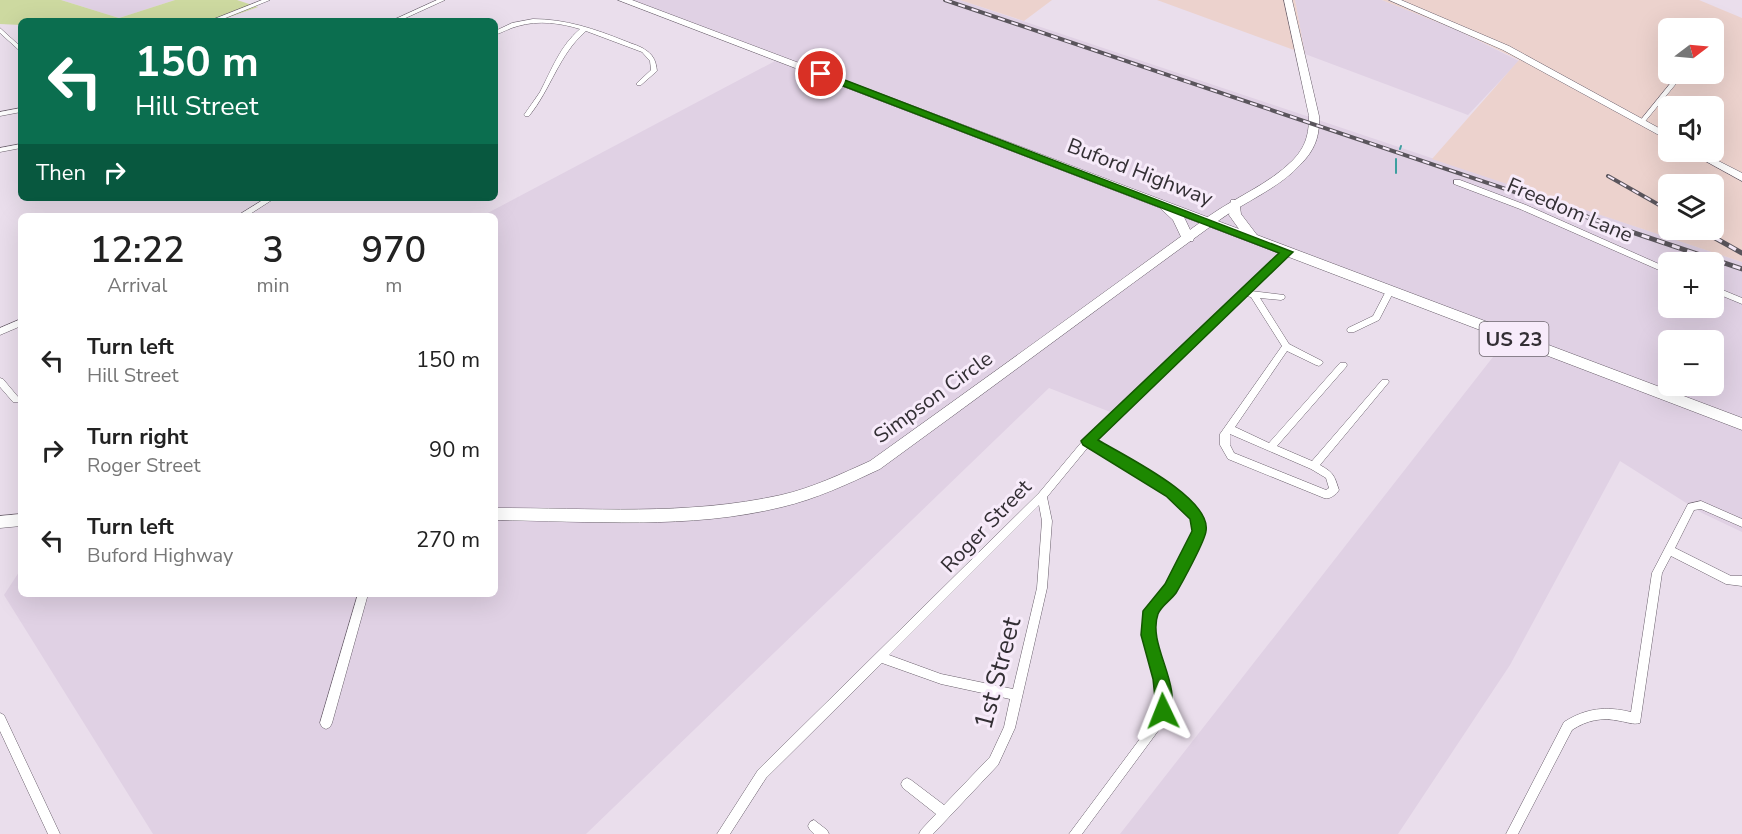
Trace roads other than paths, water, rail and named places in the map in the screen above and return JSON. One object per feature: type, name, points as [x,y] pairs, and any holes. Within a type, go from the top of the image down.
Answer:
[{"type":"main road","name":"Buford Highway","points":[[623,0],[1209,220],[1287,252],[1742,424]]},
{"type":"main road","points":[[1160,202],[1178,218],[1188,238]]},
{"type":"main road","points":[[1235,203],[1235,215],[1256,239]]},
{"type":"street","points":[[220,18],[267,0]]},
{"type":"street","points":[[401,18],[442,0]]},
{"type":"street","name":"Simpson Circle","points":[[498,514],[713,514],[753,509],[795,500],[830,487],[875,465],[1188,238],[1209,220],[1282,175],[1304,155],[1314,134],[1314,124],[1300,45],[1288,0]]},
{"type":"street","points":[[1393,0],[1494,42],[1658,132]]},
{"type":"street","points":[[498,32],[539,20],[566,22],[584,28],[644,51],[650,57],[654,71],[639,84]]},
{"type":"street","points":[[527,115],[542,98],[564,47],[584,28]]},
{"type":"street","points":[[0,30],[18,47]]},
{"type":"street","points":[[1641,123],[1673,84]]},
{"type":"street","points":[[0,114],[18,111]]},
{"type":"street","points":[[0,150],[18,147]]},
{"type":"street","points":[[1712,162],[1742,178]]},
{"type":"street","name":"Freedom Lane","points":[[1457,182],[1523,207],[1658,267]]},
{"type":"street","points":[[246,213],[266,201]]},
{"type":"street","name":"Roger Street","points":[[723,834],[762,774],[1042,496],[1088,441],[1248,294],[1287,252]]},
{"type":"street","points":[[1351,330],[1376,318],[1390,291]]},
{"type":"street","points":[[1248,294],[1281,297]]},
{"type":"street","points":[[1248,294],[1286,346],[1319,363]]},
{"type":"street","points":[[1724,294],[1742,301]]},
{"type":"street","points":[[0,332],[18,323]]},
{"type":"street","points":[[1229,429],[1314,466],[1330,476],[1334,490],[1327,495],[1231,456],[1225,445],[1225,434],[1286,346]]},
{"type":"street","points":[[1271,447],[1342,365]]},
{"type":"street","points":[[0,381],[16,400]]},
{"type":"street","points":[[1314,466],[1385,382]]},
{"type":"street","points":[[1075,834],[1155,727],[1163,711],[1161,679],[1149,635],[1151,611],[1170,588],[1199,531],[1196,516],[1171,491],[1088,441]]},
{"type":"street","name":"1st Street","points":[[925,834],[994,761],[1009,728],[1042,588],[1047,521],[1042,496]]},
{"type":"street","points":[[1512,834],[1568,726],[1579,717],[1598,712],[1636,719],[1657,573],[1671,551],[1691,507],[1701,505],[1742,523]]},
{"type":"street","points":[[0,522],[18,520]]},
{"type":"street","points":[[1671,551],[1730,581],[1742,581]]},
{"type":"street","points":[[326,723],[362,597]]},
{"type":"street","points":[[880,657],[941,679],[1016,695]]},
{"type":"street","points":[[0,720],[54,834]]},
{"type":"street","points":[[907,784],[944,813]]},
{"type":"waterway","points":[[1396,159],[1396,173]]},
{"type":"railway","points":[[945,0],[1586,216]]},
{"type":"railway","points":[[1608,176],[1658,204]]},
{"type":"railway","points":[[1581,215],[1742,269]]},
{"type":"railway","points":[[1719,240],[1742,253]]}]
